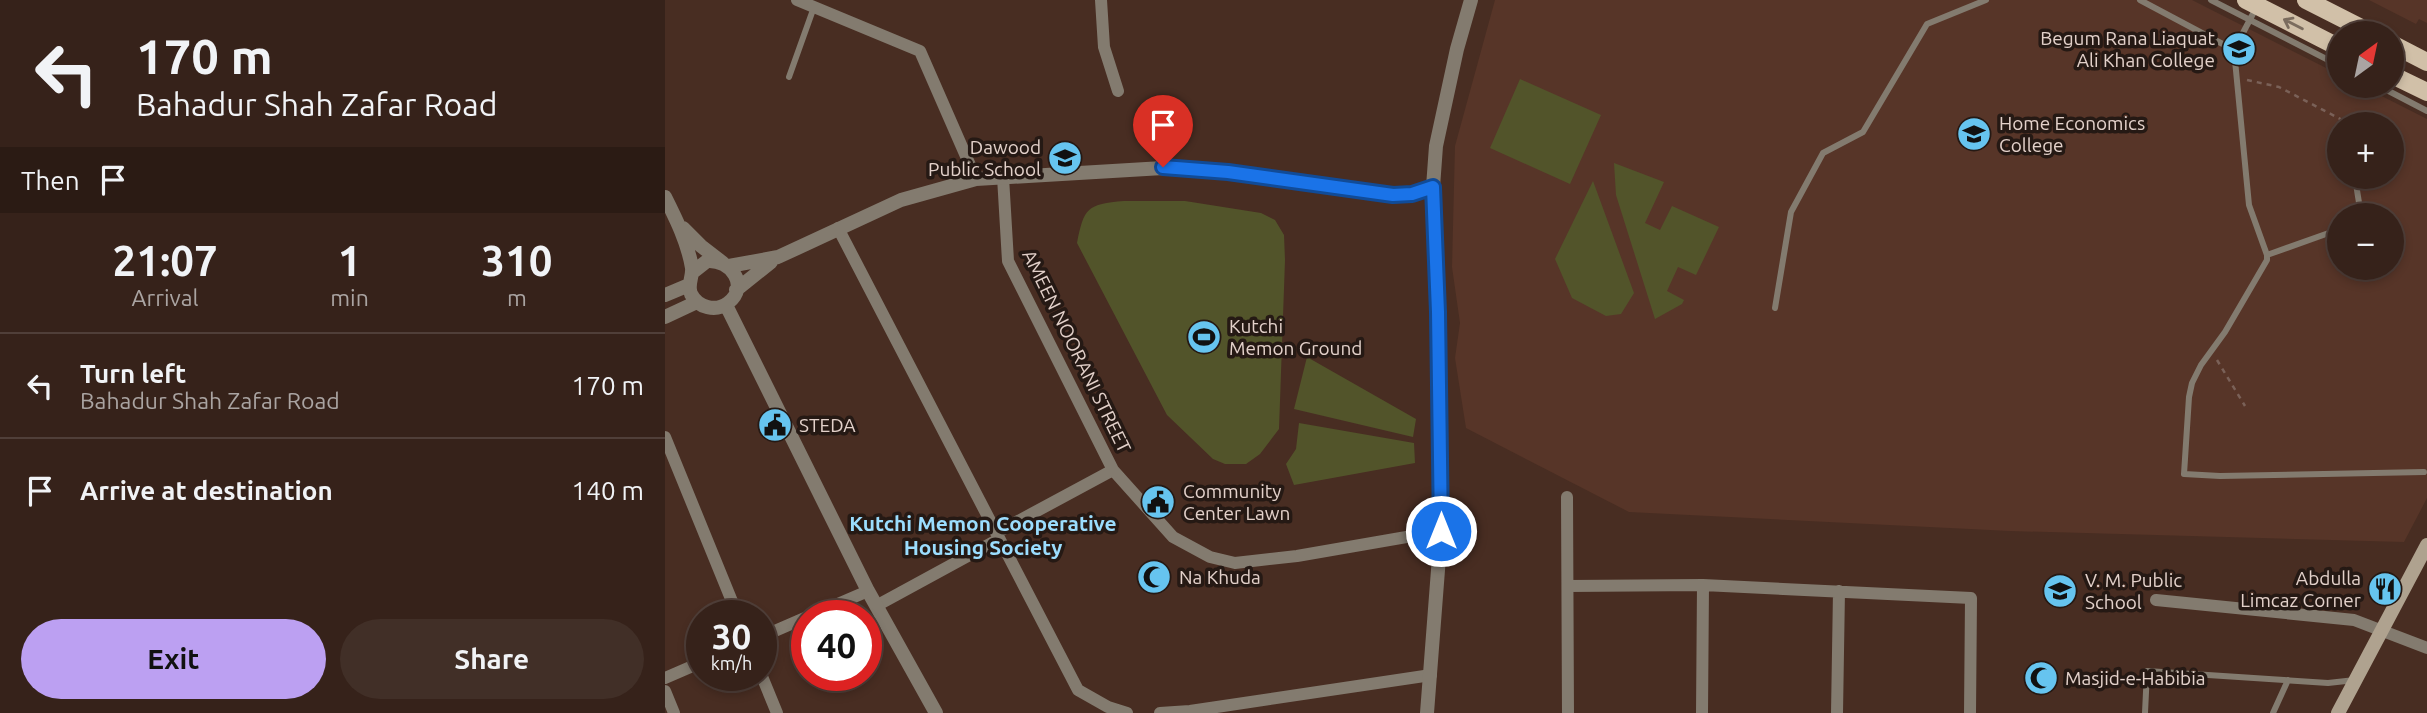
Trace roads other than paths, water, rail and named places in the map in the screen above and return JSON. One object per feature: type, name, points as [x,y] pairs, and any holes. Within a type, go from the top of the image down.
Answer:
[{"type":"main road","points":[[2307,0],[2348,21]]},
{"type":"main road","points":[[2251,9],[2327,42]]},
{"type":"main road","points":[[2405,51],[2427,62]]},
{"type":"main road","points":[[2405,81],[2427,92]]},
{"type":"main road","points":[[2338,713],[2427,545]]},
{"type":"street","points":[[1101,0],[1104,47],[1118,91]]},
{"type":"street","points":[[1427,713],[1441,531],[1433,187],[1436,146],[1471,0]]},
{"type":"street","points":[[804,2],[920,51],[976,179]]},
{"type":"street","points":[[736,290],[778,257],[838,228],[901,200],[976,179],[1163,167],[1228,172],[1393,195],[1412,194],[1433,187]]},
{"type":"street","name":"AMEEN NOORANI STREET","points":[[1003,177],[1008,261],[1113,470],[1173,537],[1210,557],[1235,563],[1297,556],[1441,531]]},
{"type":"street","points":[[665,197],[685,243],[697,302]]},
{"type":"street","points":[[665,317],[697,302],[712,308],[726,305],[736,290],[736,278],[726,265],[691,237],[674,215]]},
{"type":"street","points":[[838,228],[1078,690],[1108,707],[1127,713]]},
{"type":"street","points":[[665,295],[691,279],[707,261],[726,265],[778,257]]},
{"type":"street","points":[[726,305],[873,600]]},
{"type":"street","points":[[665,437],[731,600]]},
{"type":"street","points":[[882,603],[1113,470]]},
{"type":"street","points":[[1567,497],[1568,713]]},
{"type":"street","points":[[1568,586],[1703,585],[1971,598],[1970,713]]},
{"type":"street","points":[[1702,713],[1703,585]]},
{"type":"street","points":[[848,600],[869,591]]},
{"type":"street","points":[[1837,713],[1839,591]]},
{"type":"street","points":[[2157,600],[2354,620],[2427,648]]},
{"type":"street","points":[[882,617],[936,713]]},
{"type":"street","points":[[665,678],[686,669]]},
{"type":"street","points":[[1160,713],[1233,709],[1431,675]]},
{"type":"street","points":[[665,691],[674,713]]},
{"type":"street","points":[[768,691],[777,713]]},
{"type":"lane","points":[[1775,308],[1791,212],[1823,153],[1863,132],[1927,24],[1986,0]]},
{"type":"lane","points":[[2140,0],[2234,50]]},
{"type":"lane","points":[[2211,0],[2251,9],[2327,57]]},
{"type":"lane","points":[[789,77],[804,2]]},
{"type":"lane","points":[[2251,9],[2234,50],[2249,205],[2267,260],[2192,383],[2184,474],[2220,476],[2424,472]]},
{"type":"lane","points":[[2402,98],[2427,111]]},
{"type":"lane","points":[[2267,255],[2327,234]]},
{"type":"lane","points":[[2145,713],[2147,671],[2328,683],[2357,680]]},
{"type":"lane","points":[[2273,713],[2288,680]]},
{"type":"place","name":"Begum Rana Liaquat Ali Khan College","points":[[2239,49]]},
{"type":"place","name":"Home Economics College","points":[[1974,134]]},
{"type":"place","name":"Dawood Public School","points":[[1065,158]]},
{"type":"place","name":"Kutchi Memon Ground","points":[[1204,337]]},
{"type":"place","name":"STEDA","points":[[775,425]]},
{"type":"place","name":"Community Center Lawn","points":[[1158,502]]},
{"type":"place","name":"Na Khuda","points":[[1154,577]]},
{"type":"place","name":"Abdulla Limcaz Corner","points":[[2385,589]]},
{"type":"place","name":"V. M. Public School","points":[[2060,591]]},
{"type":"place","name":"Masjid-e-Habibia","points":[[2041,678]]},
{"type":"district","name":"Kutchi Memon Cooperative Housing Society","points":[[983,535]]}]
